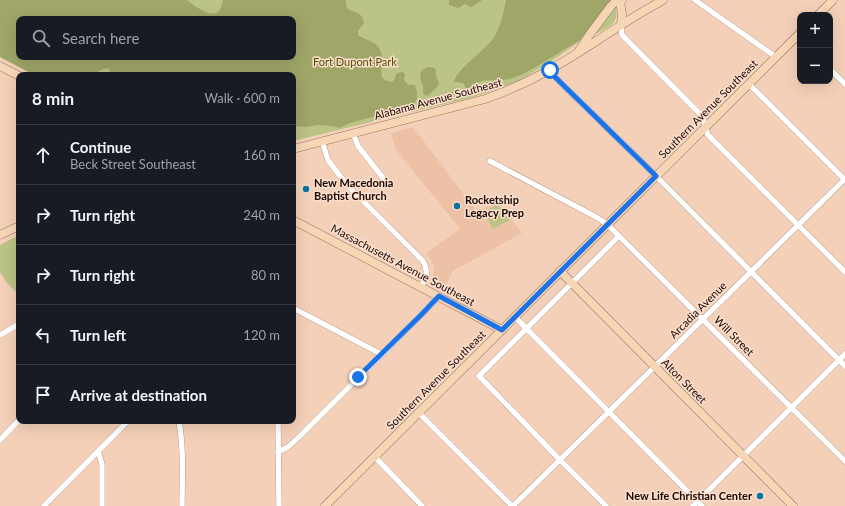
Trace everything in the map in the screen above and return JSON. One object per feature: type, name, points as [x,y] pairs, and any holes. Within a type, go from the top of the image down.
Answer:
[{"type":"street","points":[[577,54],[590,34],[614,3],[620,0],[622,35],[701,115],[708,135],[845,272]]},
{"type":"street","name":"Alabama Avenue Southeast","points":[[296,148],[485,100],[517,87],[550,70],[663,0]]},
{"type":"street","points":[[695,0],[776,57]]},
{"type":"street","points":[[821,12],[833,0]]},
{"type":"street","name":"Southern Avenue Southeast","points":[[325,506],[797,37]]},
{"type":"street","points":[[0,66],[16,74]]},
{"type":"street","points":[[550,70],[555,77],[845,366]]},
{"type":"street","points":[[833,71],[845,84]]},
{"type":"street","points":[[749,84],[845,179]]},
{"type":"street","points":[[353,133],[358,146],[387,183]]},
{"type":"street","points":[[322,141],[328,160],[347,185],[423,261],[427,268],[421,287]]},
{"type":"street","name":"Will Street","points":[[490,161],[598,218],[608,225],[845,461]]},
{"type":"street","name":"Arcadia Avenue","points":[[513,506],[845,179]]},
{"type":"street","name":"Massachusetts Avenue Southeast","points":[[296,222],[502,330]]},
{"type":"street","points":[[0,235],[16,227]]},
{"type":"street","points":[[606,506],[479,376],[619,236]]},
{"type":"street","name":"Alton Street","points":[[560,271],[793,506]]},
{"type":"street","points":[[278,452],[288,447],[299,437],[439,296]]},
{"type":"street","points":[[296,310],[381,354]]},
{"type":"street","points":[[515,317],[702,506]]},
{"type":"street","points":[[0,335],[16,326]]},
{"type":"street","points":[[693,506],[845,354]]},
{"type":"street","points":[[419,413],[513,506]]},
{"type":"street","points":[[0,440],[16,423]]},
{"type":"street","points":[[44,506],[125,424]]},
{"type":"street","points":[[179,424],[182,444],[182,506]]},
{"type":"street","points":[[278,424],[279,506]]},
{"type":"street","points":[[98,451],[102,464],[102,506]]},
{"type":"street","points":[[375,456],[422,506]]},
{"type":"shaded area","name":"Rocketship Legacy Prep","points":[[413,127],[477,212],[497,201],[522,233],[453,271],[445,287],[432,280],[434,266],[426,253],[460,229],[396,150],[391,133]]},
{"type":"green space","name":"Fort Dupont Park","points":[[0,0],[608,0],[582,40],[517,82],[474,97],[296,140],[296,72],[30,72],[0,57]]},
{"type":"green space","points":[[0,0],[187,0],[206,12],[215,13],[220,9],[223,0],[346,0],[348,9],[362,16],[364,23],[358,31],[358,35],[374,43],[379,48],[382,59],[381,74],[383,78],[392,82],[397,73],[403,72],[405,74],[404,80],[408,85],[415,85],[417,99],[413,105],[353,122],[339,128],[317,125],[306,127],[296,126],[296,72],[110,72],[107,68],[98,72],[28,72],[0,57]]},
{"type":"green space","points":[[449,0],[482,0],[471,7],[464,4],[458,8],[449,5]]},
{"type":"green space","points":[[506,0],[611,0],[580,40],[523,74],[510,79],[481,81],[476,84],[473,89],[466,88],[463,83],[454,82],[459,72],[493,39],[500,25]]},
{"type":"green space","points":[[615,7],[616,18],[614,22],[594,35]]},
{"type":"green space","points":[[429,67],[435,69],[439,83],[428,96],[424,95],[423,93],[420,74],[425,68]]},
{"type":"green space","points":[[497,204],[510,220],[493,229],[485,212]]},
{"type":"green space","points":[[16,237],[16,292],[7,283],[0,272],[0,245]]},
{"type":"place","name":"New Macedonia Baptist Church","points":[[306,189]]},
{"type":"place","name":"Rocketship Legacy Prep","points":[[457,206]]},
{"type":"place","name":"New Life Christian Center","points":[[760,496]]},
{"type":"route","points":[[358,377],[439,296],[502,330],[656,176],[555,77],[550,70]]}]
